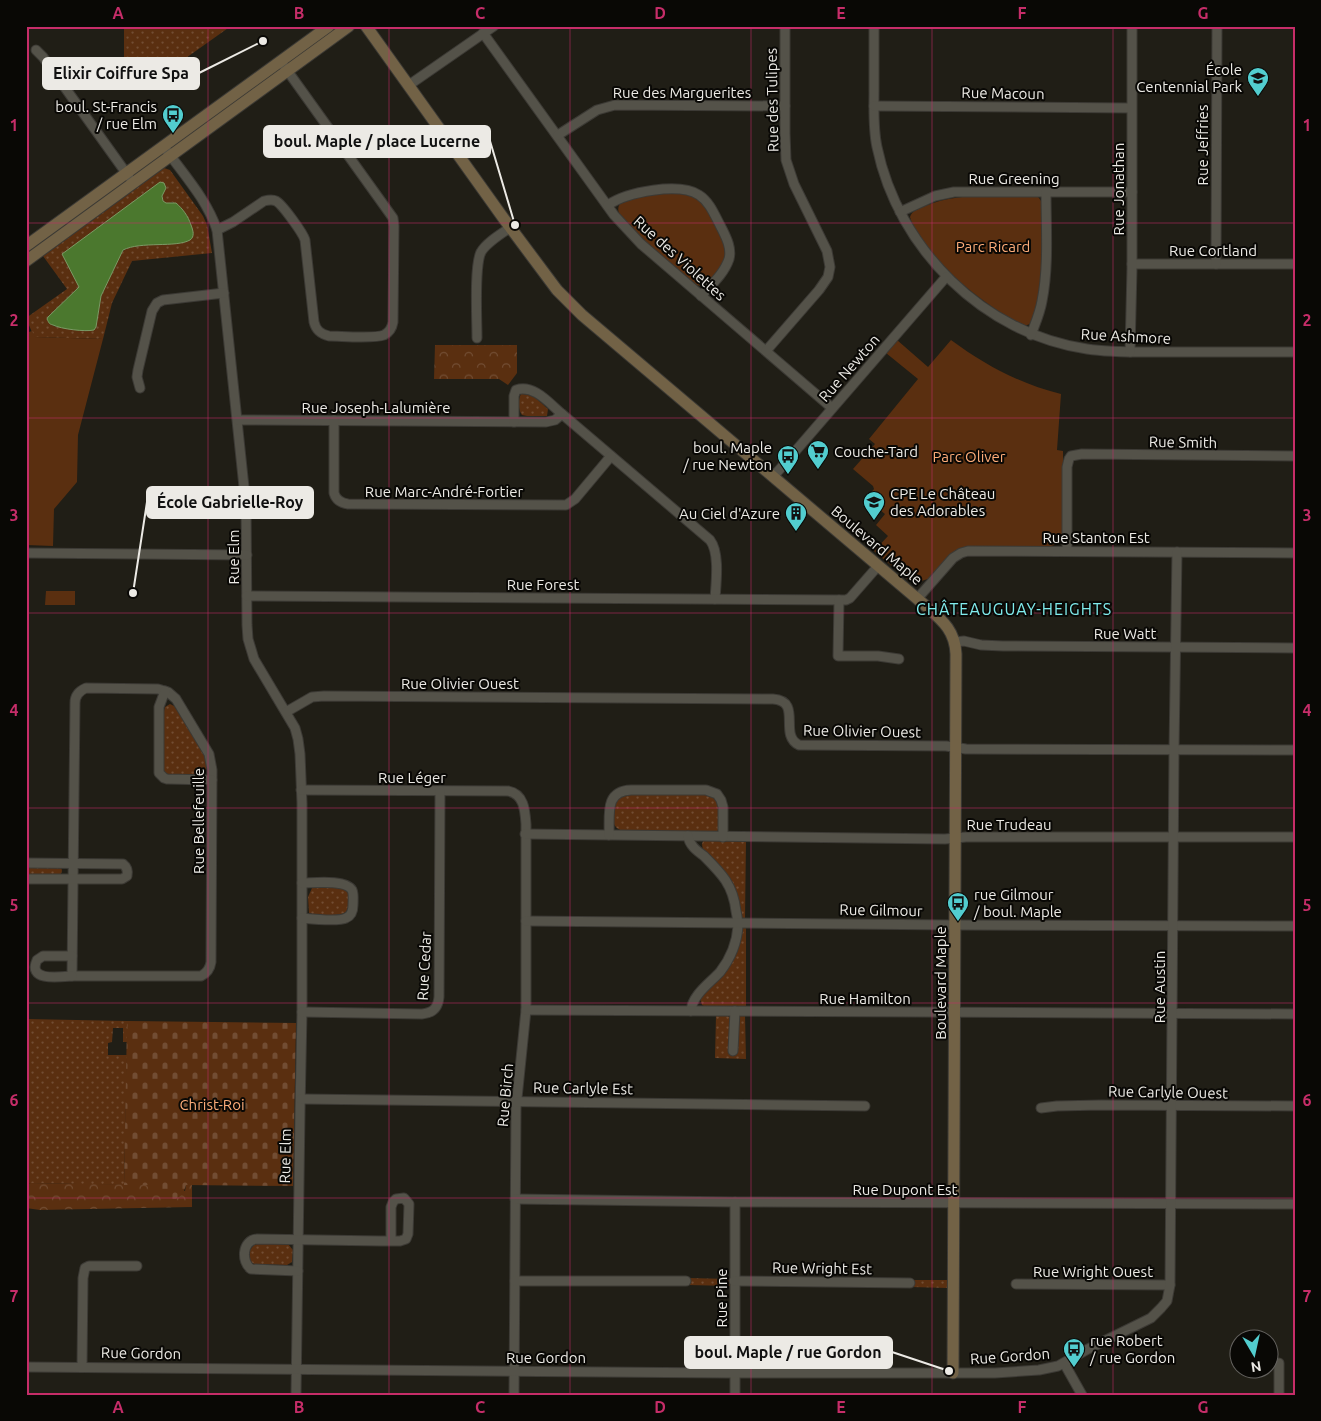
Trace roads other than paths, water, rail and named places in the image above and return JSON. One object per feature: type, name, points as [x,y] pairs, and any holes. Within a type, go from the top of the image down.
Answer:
[{"type":"street","points":[[284,66],[329,26]]},
{"type":"street","points":[[26,246],[129,178],[284,66],[349,26]]},
{"type":"street","name":"Boulevard Maple","points":[[366,26],[557,290],[570,304],[917,599],[950,630],[955,642],[956,748],[952,1373]]},
{"type":"street","points":[[408,85],[494,26]]},
{"type":"street","name":"Rue des Tulipes","points":[[766,351],[819,290],[828,277],[830,267],[827,251],[788,168],[785,106],[785,26]]},
{"type":"street","name":"Rue Ashmore","points":[[874,26],[876,137],[881,162],[889,186],[900,212],[920,245],[946,277],[969,296],[996,316],[1031,335],[1086,349],[1130,352],[1295,352]]},
{"type":"street","name":"Rue Jonathan","points":[[1130,352],[1132,26]]},
{"type":"street","name":"Rue Jeffries","points":[[1216,264],[1217,26]]},
{"type":"street","name":"Rue des Violettes","points":[[483,33],[634,238],[832,408]]},
{"type":"street","points":[[36,50],[43,57],[129,178]]},
{"type":"street","points":[[217,230],[264,201],[278,202],[305,240],[314,322],[319,332],[329,336],[375,336],[386,334],[391,329],[393,322],[393,218],[284,66]]},
{"type":"street","name":"Rue des Marguerites","points":[[558,135],[597,110],[615,105],[785,106]]},
{"type":"street","name":"Rue Macoun","points":[[874,106],[1131,108]]},
{"type":"street","name":"Rue Elm","points":[[167,151],[203,201],[217,230],[246,506],[247,632],[251,652],[295,728],[298,739],[302,790],[302,1012],[296,1395]]},
{"type":"street","points":[[26,261],[129,178]]},
{"type":"street","points":[[608,205],[623,197],[648,191],[686,191],[699,195],[712,210],[724,233],[730,251],[723,272],[701,296]]},
{"type":"street","name":"Rue Greening","points":[[900,212],[929,198],[948,193],[978,191],[1132,192]]},
{"type":"street","points":[[1031,335],[1040,312],[1044,286],[1046,192]]},
{"type":"street","points":[[477,338],[477,276],[479,258],[485,247],[511,227]]},
{"type":"street","name":"Rue Cortland","points":[[1132,264],[1295,264]]},
{"type":"street","name":"Rue Newton","points":[[773,477],[946,277]]},
{"type":"street","points":[[140,388],[137,378],[138,370],[155,305],[163,300],[224,293]]},
{"type":"street","points":[[514,422],[514,396],[516,390],[532,390],[706,537],[713,544],[716,554],[715,599]]},
{"type":"street","name":"Rue Joseph-Lalumière","points":[[238,420],[514,422],[551,421],[562,414]]},
{"type":"street","name":"Rue Marc-André-Fortier","points":[[334,420],[334,493],[337,500],[348,504],[566,505],[575,499],[611,456]]},
{"type":"street","name":"Rue Smith","points":[[1067,551],[1067,466],[1070,456],[1082,454],[1295,456]]},
{"type":"street","name":"Rue Stanton Est","points":[[917,599],[945,566],[961,553],[974,551],[1295,553]]},
{"type":"street","name":"Rue Austin","points":[[1064,1363],[1151,1318],[1167,1301],[1170,1284],[1173,837],[1178,552]]},
{"type":"street","points":[[26,553],[247,555]]},
{"type":"street","points":[[878,566],[850,598],[839,600],[838,656],[881,656],[899,659]]},
{"type":"street","name":"Rue Forest","points":[[247,596],[839,600]]},
{"type":"street","name":"Rue Watt","points":[[955,642],[964,641],[981,645],[1003,646],[1295,648]]},
{"type":"street","points":[[72,976],[76,696],[82,690],[90,688],[152,688],[165,691],[159,707],[159,773],[167,779],[212,780]]},
{"type":"street","name":"Rue Bellefeuille","points":[[72,956],[43,956],[37,960],[35,967],[37,973],[43,976],[198,977],[206,974],[209,970],[211,962],[212,764],[209,754],[176,699],[165,691]]},
{"type":"street","name":"Rue Olivier Ouest","points":[[286,712],[312,697],[324,696],[773,699],[782,700],[787,706],[791,736],[794,742],[799,745],[946,746],[966,749],[1295,750]]},
{"type":"street","name":"Rue Léger","points":[[302,790],[508,791],[515,793],[520,799]]},
{"type":"street","name":"Rue Cedar","points":[[302,1012],[422,1014],[431,1013],[436,1008],[439,997],[440,790]]},
{"type":"street","points":[[610,835],[610,806],[612,798],[618,792],[631,790],[706,790],[717,794],[722,803],[723,837]]},
{"type":"street","name":"Rue Birch","points":[[514,1395],[517,1101],[526,1010],[525,811],[520,799]]},
{"type":"street","name":"Rue Trudeau","points":[[525,834],[955,838],[1295,837]]},
{"type":"street","points":[[688,836],[691,844],[721,873],[730,886],[738,923],[737,934],[724,965],[693,1002],[691,1010]]},
{"type":"street","points":[[26,863],[122,864],[128,872],[127,876],[122,879],[26,879]]},
{"type":"street","points":[[302,883],[337,883],[347,885],[353,893],[353,907],[351,914],[343,919],[302,918]]},
{"type":"street","name":"Rue Gilmour","points":[[526,921],[1295,926]]},
{"type":"street","name":"Rue Hamilton","points":[[526,1010],[1295,1014]]},
{"type":"street","points":[[733,1051],[734,1011]]},
{"type":"street","name":"Rue Carlyle Est","points":[[300,1099],[864,1106]]},
{"type":"street","name":"Rue Carlyle Ouest","points":[[1041,1108],[1086,1105],[1295,1106]]},
{"type":"street","points":[[298,1271],[253,1270],[246,1266],[246,1246],[250,1240],[298,1240],[391,1241],[402,1241],[408,1237],[408,1204],[404,1198],[396,1199],[392,1204],[391,1241]]},
{"type":"street","name":"Rue Dupont Est","points":[[515,1199],[734,1202],[1295,1204]]},
{"type":"street","name":"Rue Pine","points":[[734,1202],[735,1395]]},
{"type":"street","points":[[82,1366],[83,1278],[85,1268],[89,1266],[137,1266]]},
{"type":"street","points":[[515,1281],[686,1281]]},
{"type":"street","name":"Rue Wright Est","points":[[734,1281],[910,1283]]},
{"type":"street","name":"Rue Wright Ouest","points":[[1016,1284],[1170,1284]]},
{"type":"street","points":[[1064,1363],[1082,1395]]},
{"type":"street","name":"Rue Gordon","points":[[26,1366],[734,1373],[995,1373],[1053,1368],[1064,1363]]},
{"type":"street","points":[[1279,1363],[1279,1395]]},
{"type":"place","name":"Elixir Coiffure Spa","points":[[263,41]]},
{"type":"place","name":"École Centennial Park","points":[[1258,97]]},
{"type":"place","name":"boul. St-Francis / rue Elm","points":[[173,134]]},
{"type":"place","name":"boul. Maple / place Lucerne","points":[[515,225]]},
{"type":"place","name":"Couche-Tard","points":[[818,470]]},
{"type":"place","name":"boul. Maple / rue Newton","points":[[788,475]]},
{"type":"place","name":"CPE Le Château des Adorables","points":[[874,521]]},
{"type":"place","name":"Au Ciel d'Azure","points":[[796,532]]},
{"type":"place","name":"École Gabrielle-Roy","points":[[133,593]]},
{"type":"place","name":"rue Gilmour / boul. Maple","points":[[958,922]]},
{"type":"place","name":"rue Robert / rue Gordon","points":[[1074,1368]]},
{"type":"place","name":"boul. Maple / rue Gordon","points":[[949,1371]]},
{"type":"district","name":"CHÂTEAUGUAY-HEIGHTS","points":[[1014,609]]},
{"type":"park label","name":"Parc Ricard","points":[[993,246]]},
{"type":"park label","name":"Parc Oliver","points":[[969,456]]},
{"type":"park label","name":"Christ-Roi","points":[[212,1104]]}]
